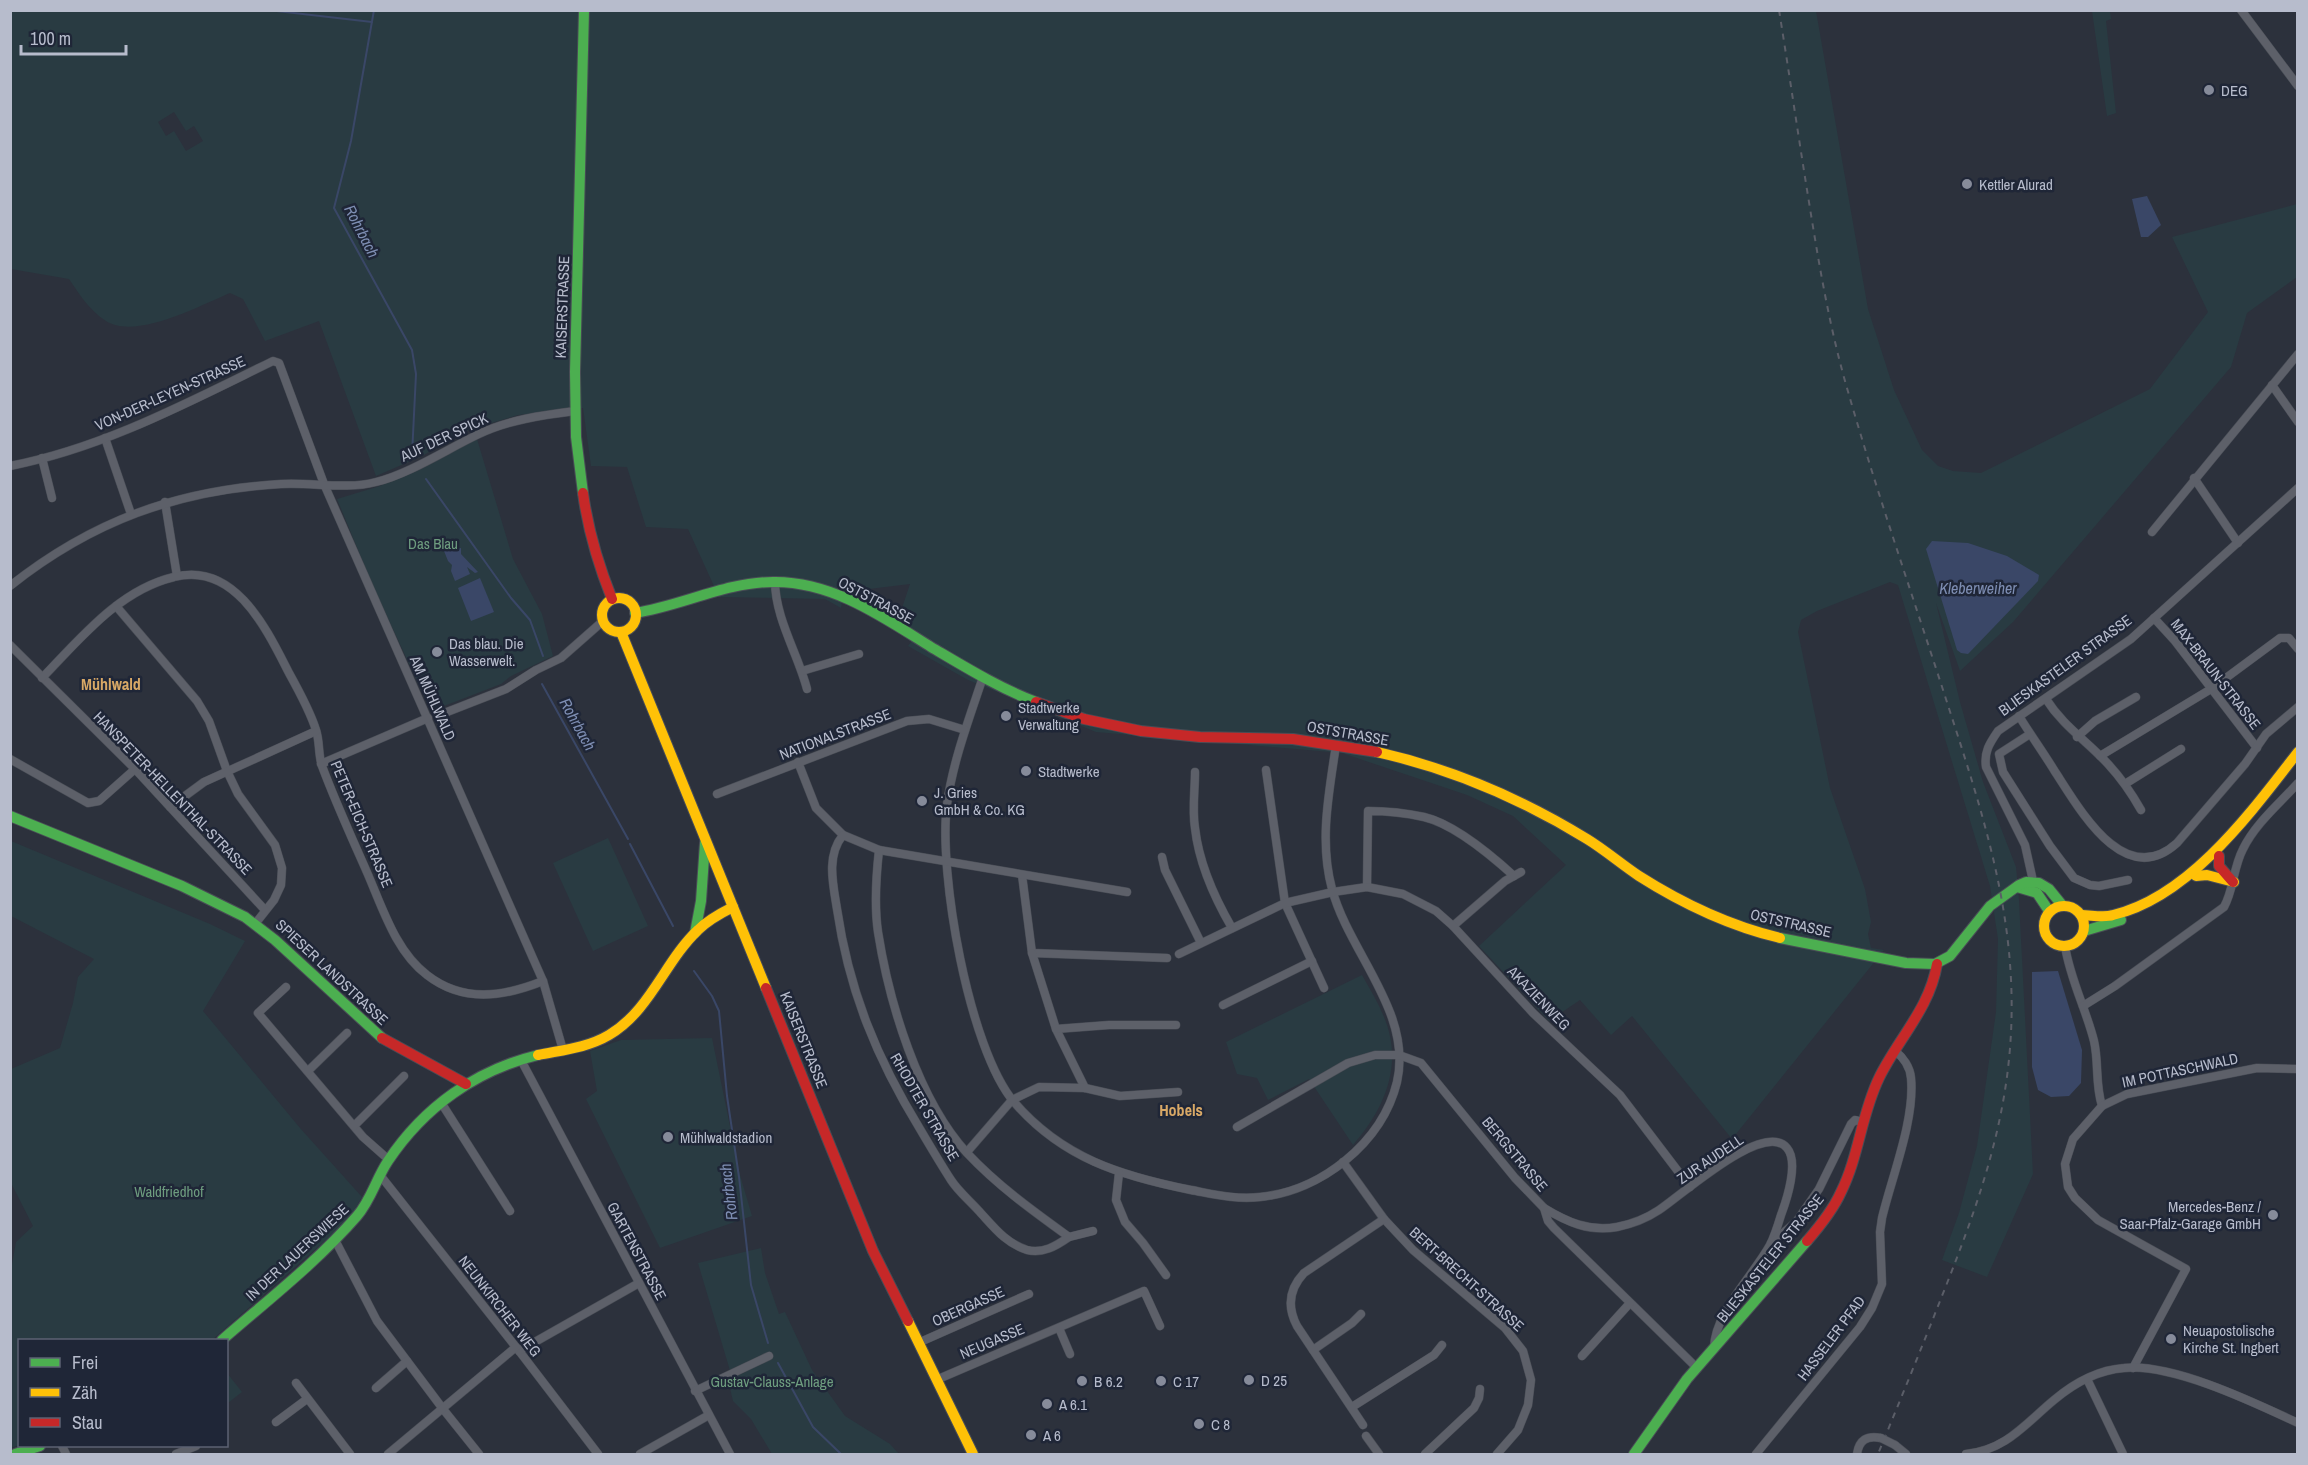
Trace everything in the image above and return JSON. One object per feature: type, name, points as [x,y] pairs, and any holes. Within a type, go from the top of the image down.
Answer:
[{"type":"main road","name":"KAISERSTRASSE","points":[[584,10],[575,411],[578,459],[587,521],[596,558],[612,599]]},
{"type":"main road","name":"OSTSTRASSE","points":[[636,614],[663,609],[727,587],[775,581],[816,587],[856,603],[1018,696],[1049,707],[1131,729],[1198,737],[1282,739],[1335,745],[1405,759],[1459,776],[1502,793],[1590,841],[1636,874],[1684,904],[1738,926],[1764,934],[1875,957],[1919,964],[1937,963]]},
{"type":"main road","points":[[618,598],[628,601],[636,614],[633,625],[621,632],[609,629],[602,616],[604,606],[612,599],[618,598]]},
{"type":"main road","name":"KAISERSTRASSE","points":[[621,632],[873,1251],[973,1455]]},
{"type":"main road","points":[[2084,931],[2081,915],[2073,907],[2062,905],[2049,911],[2044,921],[2045,933],[2052,943],[2065,946],[2078,940],[2084,931],[2134,915],[2171,894],[2219,856],[2244,829],[2297,755]]},
{"type":"main road","points":[[2081,915],[2104,917],[2132,909],[2160,894],[2190,873],[2224,842],[2297,755]]},
{"type":"main road","name":"SPIESER LANDSTRASSE","points":[[10,816],[238,912],[255,924],[378,1035],[408,1054],[449,1073],[466,1084]]},
{"type":"main road","points":[[693,936],[703,882],[705,836]]},
{"type":"main road","points":[[2219,856],[2219,866],[2234,882]]},
{"type":"main road","points":[[2196,876],[2208,875],[2234,882]]},
{"type":"main road","points":[[1937,963],[1954,953],[1997,899],[2015,887],[2040,882],[2052,890],[2062,905]]},
{"type":"main road","points":[[2033,885],[2044,899],[2049,911]]},
{"type":"main road","points":[[466,1084],[493,1069],[594,1043],[609,1036],[625,1024],[643,1005],[693,936],[711,919],[733,907]]},
{"type":"main road","name":"BLIESKASTELER STRASSE","points":[[1634,1455],[1656,1420],[1697,1368],[1834,1206],[1848,1178],[1863,1122],[1877,1082],[1928,996],[1935,980],[1937,963]]},
{"type":"main road","name":"IN DER LAUERSWIESE","points":[[224,1339],[335,1240],[362,1211],[389,1160],[408,1136],[466,1084]]},
{"type":"main road","points":[[15,1455],[37,1447]]},
{"type":"street","points":[[2241,10],[2298,86]]},
{"type":"street","points":[[2152,532],[2298,354]]},
{"type":"street","name":"VON-DER-LEYEN-STRASSE","points":[[10,466],[105,438],[171,410],[273,361]]},
{"type":"street","name":"AM MÜHLWALD","points":[[273,361],[279,363],[324,484],[543,981],[563,1050]]},
{"type":"street","points":[[2272,385],[2298,422]]},
{"type":"street","name":"AUF DER SPICK","points":[[10,586],[74,542],[131,514],[165,502],[189,495],[234,488],[284,484],[341,486],[377,482],[481,433],[528,419],[575,411]]},
{"type":"street","points":[[105,438],[131,514]]},
{"type":"street","points":[[42,458],[52,498]]},
{"type":"street","points":[[2194,478],[2238,543]]},
{"type":"street","name":"BLIESKASTELER STRASSE","points":[[2033,885],[2032,866],[2025,845],[1986,767],[1985,756],[1988,744],[1998,731],[2131,639],[2298,488]]},
{"type":"street","points":[[165,502],[177,576]]},
{"type":"street","name":"PETER-EICH-STRASSE","points":[[42,678],[116,606],[149,586],[177,576],[194,576],[216,581],[245,600],[266,628],[316,731],[321,764],[395,934],[415,965],[454,991],[471,994],[503,994],[543,981]]},
{"type":"street","points":[[775,581],[775,596],[807,689]]},
{"type":"street","points":[[116,606],[197,701],[209,721],[227,771],[245,806],[268,833],[280,859],[281,885],[274,900],[255,924]]},
{"type":"street","name":"MAX-BRAUN-STRASSE","points":[[2154,618],[2175,640],[2257,748]]},
{"type":"street","points":[[447,712],[506,689],[536,669],[561,658],[603,621]]},
{"type":"street","points":[[2100,756],[2211,689],[2280,638],[2289,638],[2298,649]]},
{"type":"street","name":"HANSPETER-HELLENTHAL-STRASSE","points":[[10,645],[135,769],[265,910]]},
{"type":"street","points":[[802,671],[859,654]]},
{"type":"street","points":[[983,677],[965,730],[947,804],[945,861],[957,938],[974,1014],[994,1070],[1012,1100],[1041,1129],[1065,1147],[1098,1166],[1119,1173],[1222,1196],[1250,1198],[1275,1195],[1299,1186],[1343,1162],[1364,1143],[1382,1119],[1397,1082],[1399,1055],[1392,1015],[1343,921],[1328,874],[1325,838],[1335,745]]},
{"type":"street","points":[[2077,737],[2095,721],[2136,698]]},
{"type":"street","points":[[2046,699],[2065,725],[2100,756],[2125,784],[2141,810]]},
{"type":"street","points":[[2019,716],[2078,808],[2110,845],[2121,851],[2148,858],[2167,852],[2177,843],[2257,748],[2266,734],[2298,707]]},
{"type":"street","points":[[321,764],[428,718]]},
{"type":"street","name":"NATIONALSTRASSE","points":[[717,794],[907,722],[929,719],[965,730]]},
{"type":"street","points":[[170,807],[194,788],[316,731]]},
{"type":"street","points":[[2030,734],[2001,752],[1998,758],[2003,772],[2050,846],[2066,869],[2081,882],[2098,886],[2128,880]]},
{"type":"street","points":[[2125,784],[2181,749]]},
{"type":"street","points":[[10,759],[88,803],[99,801],[135,769]]},
{"type":"street","points":[[798,762],[816,808],[843,835],[879,850],[1127,892]]},
{"type":"street","points":[[1266,770],[1285,903],[1324,988]]},
{"type":"street","points":[[1196,772],[1194,825],[1198,851],[1214,897],[1232,928]]},
{"type":"street","points":[[2084,1006],[2223,908],[2230,896],[2243,849],[2253,833],[2298,783]]},
{"type":"street","points":[[1367,887],[1368,811],[1389,811],[1427,818],[1463,836],[1518,874],[1453,926]]},
{"type":"street","name":"RHODTER STRASSE","points":[[843,835],[836,843],[831,873],[840,930],[854,989],[872,1038],[894,1086],[952,1182],[1006,1240],[1028,1250],[1041,1251],[1054,1248],[1069,1237],[1093,1231]]},
{"type":"street","points":[[879,850],[875,886],[878,931],[897,1014],[920,1076],[946,1126],[966,1152],[1010,1195],[1069,1237]]},
{"type":"street","points":[[1162,857],[1165,870],[1201,943]]},
{"type":"street","points":[[1022,875],[1032,953],[1056,1029],[1085,1088]]},
{"type":"street","name":"AKAZIENWEG","points":[[1179,954],[1285,903],[1367,887],[1403,894],[1436,911],[1453,926],[1533,1013],[1620,1095],[1690,1187]]},
{"type":"street","points":[[2065,946],[2096,1052],[2096,1087],[2102,1106]]},
{"type":"street","points":[[1032,953],[1167,958]]},
{"type":"street","points":[[1223,1005],[1312,961]]},
{"type":"street","points":[[286,987],[258,1012],[376,1151],[389,1160]]},
{"type":"street","points":[[1056,1029],[1109,1025],[1176,1025]]},
{"type":"street","points":[[308,1071],[347,1033]]},
{"type":"street","name":"HASSELER PFAD","points":[[1756,1455],[1860,1327],[1879,1295],[1882,1284],[1880,1232],[1882,1218],[1905,1136],[1911,1096],[1911,1076],[1908,1067],[1895,1050]]},
{"type":"street","points":[[1237,1127],[1348,1063],[1375,1054],[1399,1055]]},
{"type":"street","name":"BERGSTRASSE","points":[[1399,1055],[1421,1063],[1515,1178],[1544,1208],[1554,1228],[1697,1368]]},
{"type":"street","name":"GARTENSTRASSE","points":[[521,1060],[730,1455]]},
{"type":"street","name":"IM POTTASCHWALD","points":[[2133,1368],[2186,1269],[2098,1220],[2084,1208],[2072,1193],[2065,1176],[2065,1164],[2073,1139],[2102,1106],[2127,1094],[2257,1068],[2298,1069]]},
{"type":"street","points":[[354,1126],[405,1076]]},
{"type":"street","points":[[966,1152],[1012,1100],[1039,1087],[1085,1088],[1120,1096],[1178,1092]]},
{"type":"street","points":[[441,1104],[510,1211]]},
{"type":"street","points":[[1770,1244],[1786,1233],[1807,1207],[1828,1173],[1845,1131],[1855,1120],[1863,1122]]},
{"type":"street","name":"ZUR AUDELL","points":[[1544,1208],[1578,1226],[1605,1228],[1619,1226],[1657,1211],[1750,1147],[1769,1141],[1784,1145],[1791,1158],[1790,1183],[1770,1244],[1719,1325],[1714,1350]]},
{"type":"street","name":"BERT-BRECHT-STRASSE","points":[[1343,1162],[1383,1219],[1447,1280],[1505,1328],[1523,1351],[1530,1380],[1526,1414],[1518,1430],[1497,1455]]},
{"type":"street","points":[[1119,1173],[1116,1200],[1125,1222],[1166,1275]]},
{"type":"street","name":"NEUNKIRCHER WEG","points":[[380,1175],[598,1455]]},
{"type":"street","points":[[1363,1425],[1292,1317],[1290,1299],[1297,1280],[1314,1265],[1383,1219]]},
{"type":"street","points":[[335,1240],[377,1321],[479,1455]]},
{"type":"street","points":[[388,1455],[517,1349],[639,1283]]},
{"type":"street","name":"NEUGASSE","points":[[936,1380],[1144,1292],[1160,1326]]},
{"type":"street","name":"OBERGASSE","points":[[918,1343],[1029,1294]]},
{"type":"street","points":[[1582,1356],[1630,1303]]},
{"type":"street","points":[[1313,1350],[1361,1314]]},
{"type":"street","points":[[1059,1328],[1070,1354]]},
{"type":"street","points":[[1352,1407],[1434,1354],[1442,1345]]},
{"type":"street","points":[[695,1391],[770,1356]]},
{"type":"street","points":[[375,1388],[407,1361]]},
{"type":"street","points":[[1966,1455],[2000,1446],[2028,1425],[2064,1392],[2087,1379],[2114,1370],[2133,1368],[2154,1370],[2194,1381],[2232,1394],[2298,1423]]},
{"type":"street","points":[[2087,1379],[2123,1455]]},
{"type":"street","points":[[296,1383],[345,1453]]},
{"type":"street","points":[[1425,1455],[1474,1408],[1480,1389]]},
{"type":"street","points":[[276,1422],[307,1399]]},
{"type":"street","points":[[640,1455],[709,1415]]},
{"type":"street","points":[[1366,1436],[1379,1455]]},
{"type":"street","points":[[1857,1455],[1859,1445],[1864,1439],[1874,1436],[1895,1445],[1906,1455]]},
{"type":"street","points":[[176,1455],[194,1447]]},
{"type":"green space","points":[[10,11],[1816,11],[1868,309],[1894,390],[1922,450],[1938,466],[1953,471],[1981,473],[2150,389],[2208,312],[2172,237],[2297,204],[2297,277],[2247,313],[2231,367],[2013,622],[1960,671],[1936,603],[1960,702],[1983,782],[2016,867],[2019,900],[2033,1174],[1987,1277],[1942,1260],[1959,1213],[1977,1146],[1996,1012],[1998,939],[1990,886],[1898,585],[1890,582],[1817,611],[1801,620],[1798,632],[1830,788],[1865,889],[1871,922],[1868,934],[1871,948],[1884,950],[1732,1139],[1632,1016],[1611,1035],[1580,1000],[1549,1021],[1479,946],[1566,865],[1513,816],[1467,795],[1342,753],[1096,732],[968,680],[908,646],[914,638],[896,626],[910,584],[844,592],[841,608],[825,599],[719,597],[688,529],[646,527],[627,467],[591,466],[583,408],[518,415],[471,429],[420,457],[376,476],[319,321],[265,341],[243,299],[230,293],[168,319],[150,324],[119,326],[106,321],[95,312],[69,279],[11,269]],"holes":[[[174,112],[186,131],[194,126],[203,141],[186,151],[174,131],[166,136],[158,122]]]},
{"type":"green space","points":[[2092,11],[2110,11],[2111,19],[2106,21],[2116,113],[2107,116]]},
{"type":"green space","name":"Das Blau","points":[[477,439],[513,559],[542,614],[553,656],[511,676],[501,684],[431,711],[372,584],[337,499],[380,486]]},
{"type":"green space","points":[[608,838],[648,926],[593,951],[553,863]]},
{"type":"green space","name":"Waldfriedhof","points":[[11,841],[210,924],[245,941],[203,1011],[300,1128],[362,1197],[356,1208],[334,1233],[213,1339],[18,1339],[18,1445],[11,1448],[11,1270],[16,1242],[33,1226],[11,1183],[11,1069],[60,1048],[78,977],[94,959],[11,916]]},
{"type":"green space","points":[[1362,975],[1387,1025],[1392,1058],[1386,1090],[1380,1104],[1373,1119],[1353,1145],[1309,1079],[1268,1100],[1257,1078],[1237,1074],[1226,1042]]},
{"type":"green space","name":"Mühlwaldstadion","points":[[712,1038],[740,1175],[752,1216],[660,1248],[586,1099],[597,1091],[590,1051],[621,1040]]},
{"type":"green space","name":"Gustav-Clauss-Anlage","points":[[761,1248],[765,1273],[779,1314],[785,1312],[812,1370],[845,1416],[890,1444],[899,1454],[772,1454],[751,1419],[733,1401],[727,1376],[731,1374],[698,1263]]},
{"type":"green space","points":[[228,1374],[242,1392],[228,1403]]},
{"type":"water","points":[[2147,196],[2161,225],[2148,237],[2141,237],[2132,199]]},
{"type":"water","name":"Kleberweiher","points":[[1932,541],[1968,543],[2007,556],[2039,575],[2038,581],[1968,654],[1957,650],[1926,549]]},
{"type":"water","points":[[446,546],[454,549],[461,548],[461,554],[478,572],[475,573],[467,567],[470,574],[455,581],[451,571],[452,565],[444,551]]},
{"type":"water","points":[[480,578],[494,612],[471,621],[458,588]]},
{"type":"water","points":[[2058,971],[2082,1050],[2081,1083],[2069,1096],[2051,1097],[2038,1090],[2032,1067],[2032,972]]},
{"type":"waterway","points":[[268,10],[372,22]]},
{"type":"waterway","name":"Rohrbach","points":[[374,10],[351,141],[334,208],[412,350],[416,374],[412,455]]},
{"type":"waterway","name":"Rohrbach","points":[[426,479],[511,598],[530,620],[543,656]]},
{"type":"waterway","name":"Rohrbach","points":[[542,684],[628,839]]},
{"type":"waterway","name":"Rohrbach","points":[[630,844],[673,926]]},
{"type":"waterway","name":"Rohrbach","points":[[694,971],[712,996],[719,1011],[727,1096],[751,1285],[768,1343]]},
{"type":"waterway","name":"Rohrbach","points":[[778,1363],[813,1427],[841,1454]]},
{"type":"railway","points":[[1779,10],[1828,312],[1839,358],[1868,460],[1973,783],[1996,869],[2009,956],[2012,1002],[2010,1048],[2001,1114],[1985,1177],[1964,1239],[1878,1454]]},
{"type":"traffic: fast","points":[[583,493],[576,437],[575,372],[584,10]]},
{"type":"traffic: fast","points":[[635,613],[738,586],[773,582],[795,583],[836,594],[856,603],[982,677],[1036,702]]},
{"type":"traffic: fast","points":[[10,816],[182,886],[245,917],[275,940],[382,1038]]},
{"type":"traffic: fast","points":[[695,933],[701,901],[705,843]]},
{"type":"traffic: fast","points":[[1780,938],[1906,963],[1935,964],[1950,956],[1990,906],[2019,885],[2026,882],[2039,883],[2049,889],[2062,905]]},
{"type":"traffic: fast","points":[[2017,887],[2037,893],[2049,911]]},
{"type":"traffic: fast","points":[[2084,931],[2121,920]]},
{"type":"traffic: fast","points":[[223,1339],[342,1233],[362,1210],[388,1161],[402,1142],[435,1108],[453,1093],[493,1070],[538,1055]]},
{"type":"traffic: fast","points":[[1634,1454],[1687,1379],[1807,1241]]},
{"type":"traffic: fast","points":[[15,1454],[37,1447]]},
{"type":"traffic: slow","points":[[619,598],[631,603],[636,615],[631,627],[619,632],[607,627],[602,615],[607,603],[619,598]]},
{"type":"traffic: slow","points":[[621,632],[766,988]]},
{"type":"traffic: slow","points":[[1377,752],[1459,776],[1512,798],[1587,839],[1639,876],[1673,896],[1707,913],[1780,938]]},
{"type":"traffic: slow","points":[[2081,915],[2113,915],[2141,905],[2168,890],[2193,871],[2240,825],[2298,752]]},
{"type":"traffic: slow","points":[[2196,876],[2207,875],[2234,882]]},
{"type":"traffic: slow","points":[[2064,906],[2072,907],[2078,912],[2083,918],[2084,926],[2083,934],[2078,940],[2072,945],[2064,946],[2056,945],[2050,940],[2045,934],[2044,926],[2045,918],[2050,912],[2056,907],[2064,906]]},
{"type":"traffic: slow","points":[[538,1055],[592,1043],[623,1025],[636,1013],[686,942],[706,923],[733,907]]},
{"type":"traffic: slow","points":[[908,1321],[973,1454]]},
{"type":"traffic: jam","points":[[583,493],[594,547],[612,599]]},
{"type":"traffic: jam","points":[[1036,702],[1084,719],[1141,731],[1200,737],[1293,739],[1377,752]]},
{"type":"traffic: jam","points":[[2219,856],[2219,866],[2233,882]]},
{"type":"traffic: jam","points":[[1807,1241],[1821,1224],[1841,1192],[1852,1164],[1873,1092],[1887,1064],[1921,1009],[1928,995],[1937,964]]},
{"type":"traffic: jam","points":[[766,988],[873,1251],[908,1321]]},
{"type":"traffic: jam","points":[[382,1038],[466,1084]]},
{"type":"place","name":"DEG","points":[[2209,90]]},
{"type":"place","name":"Kettler Alurad","points":[[1967,184]]},
{"type":"place","name":"Das blau. Die Wasserwelt.","points":[[437,652]]},
{"type":"place","name":"Stadtwerke Verwaltung","points":[[1006,716]]},
{"type":"place","name":"Stadtwerke","points":[[1026,771]]},
{"type":"place","name":"J. Gries GmbH & Co. KG","points":[[922,801]]},
{"type":"place","name":"Mühlwaldstadion","points":[[668,1137]]},
{"type":"place","name":"Mercedes-Benz / Saar-Pfalz-Garage GmbH","points":[[2273,1215]]},
{"type":"place","name":"Neuapostolische Kirche St. Ingbert","points":[[2171,1339]]},
{"type":"place","name":"D 25","points":[[1249,1380]]},
{"type":"place","name":"B 6.2","points":[[1082,1381]]},
{"type":"place","name":"C 17","points":[[1161,1381]]},
{"type":"place","name":"A 6.1","points":[[1047,1404]]},
{"type":"place","name":"C 8","points":[[1199,1424]]},
{"type":"place","name":"A 6","points":[[1031,1435]]},
{"type":"district","name":"Mühlwald","points":[[111,684]]},
{"type":"district","name":"Hobels","points":[[1181,1110]]}]
